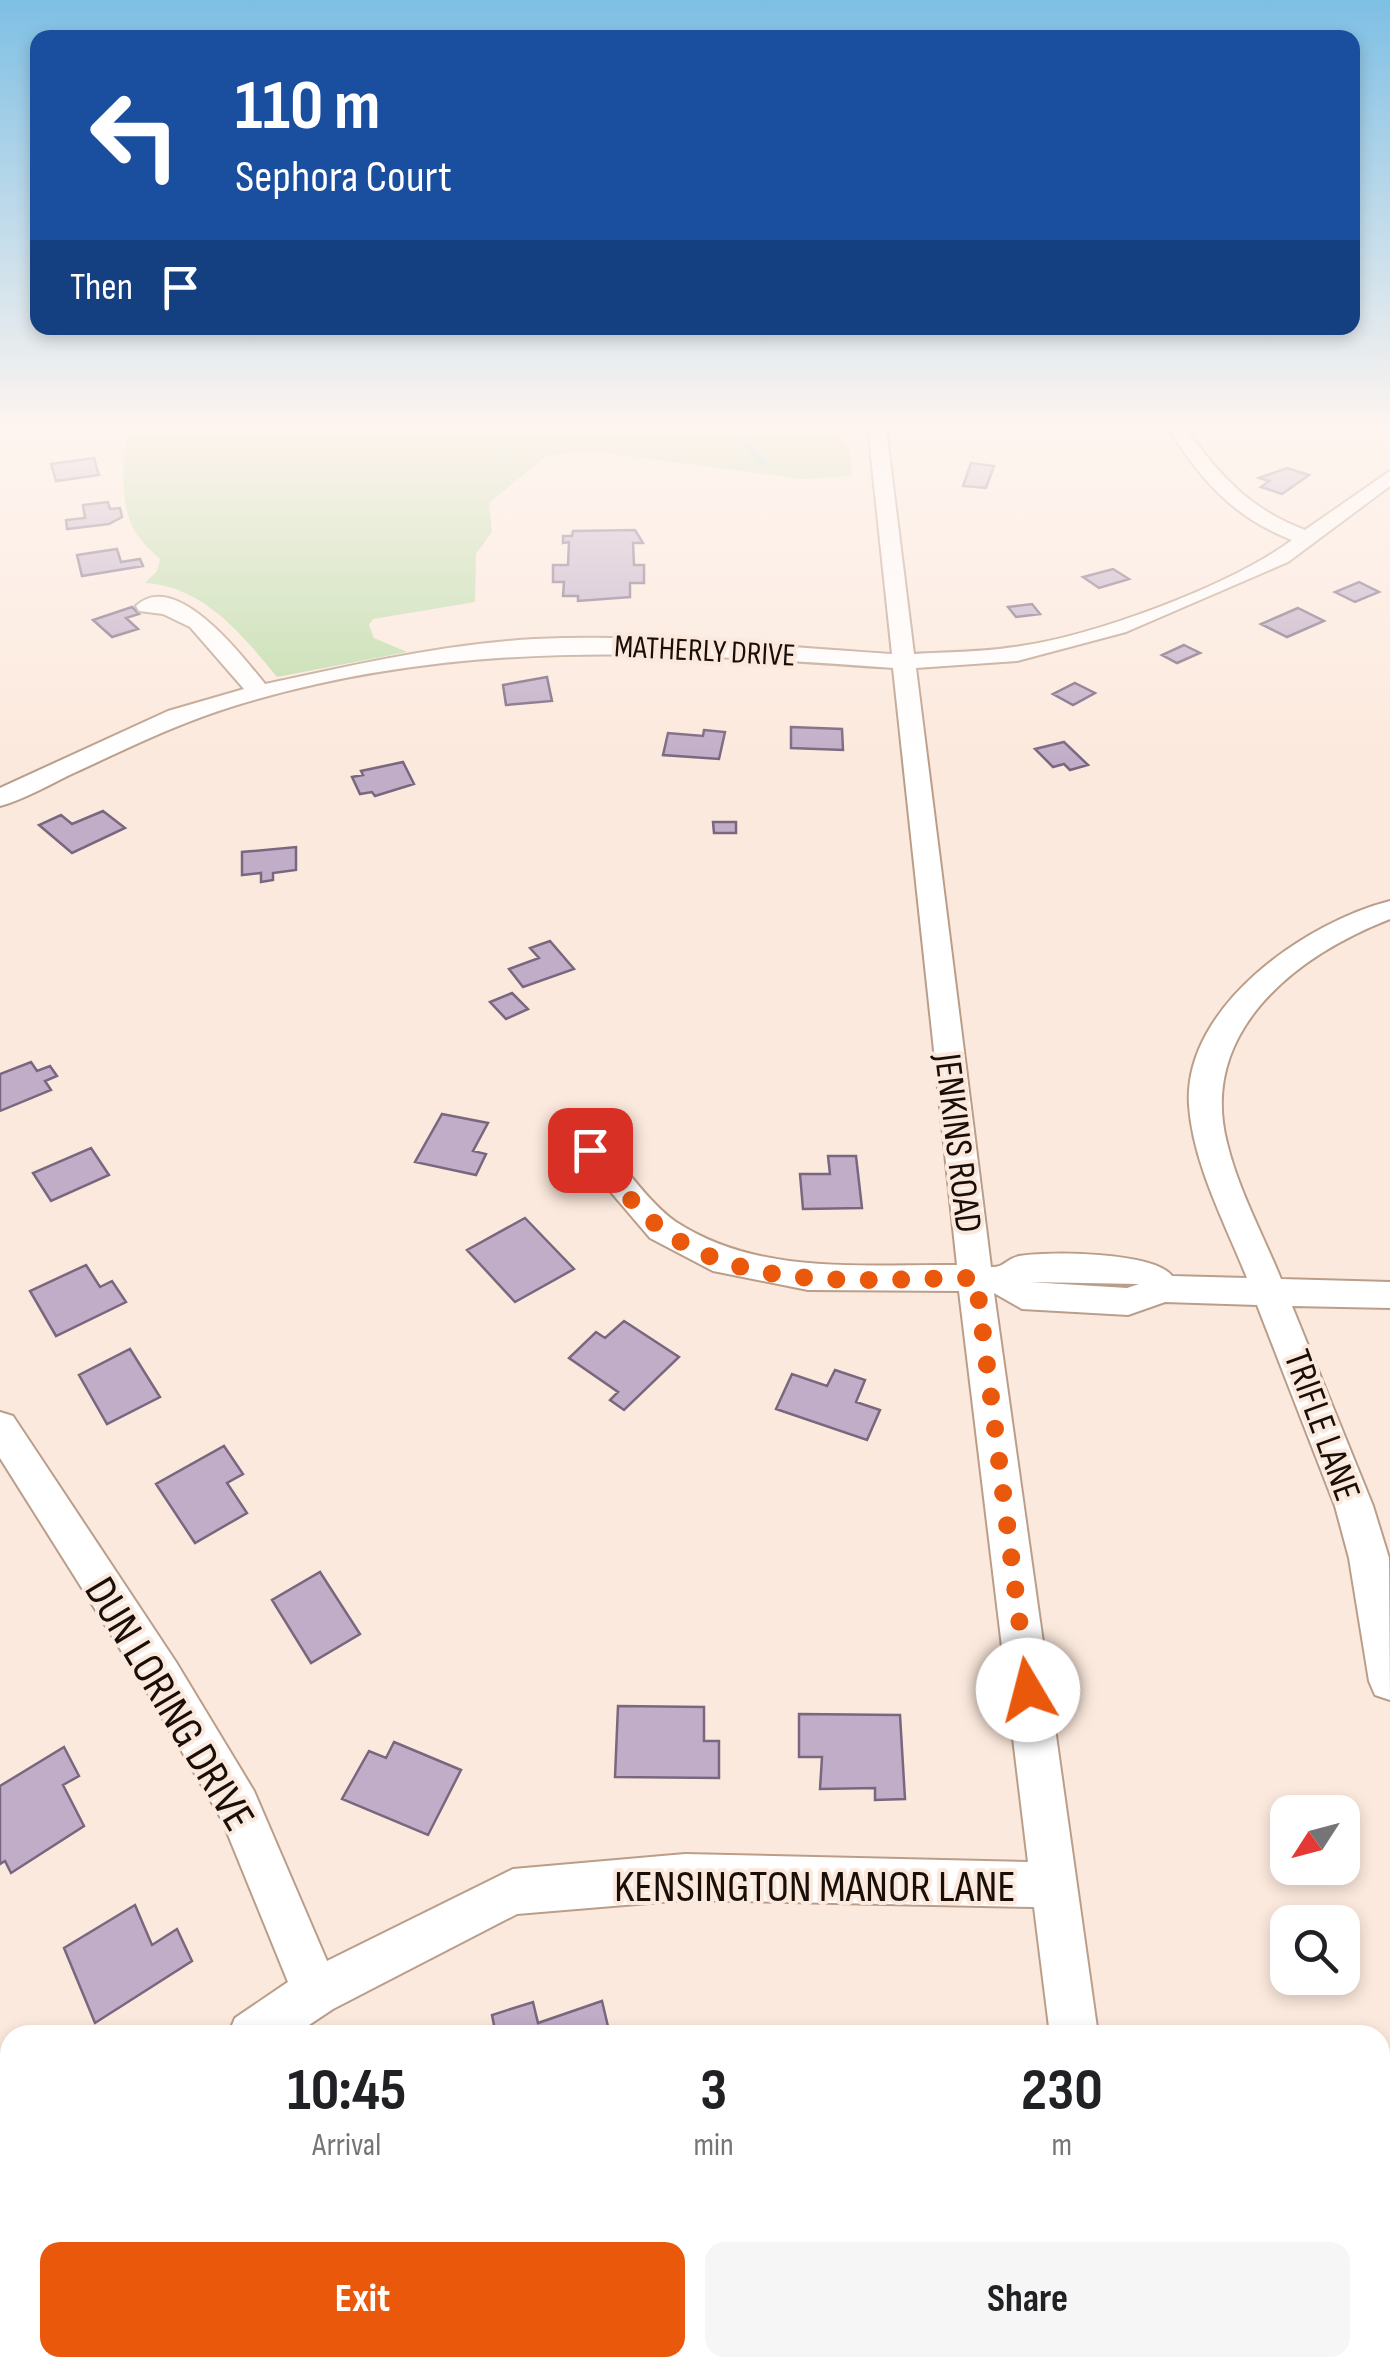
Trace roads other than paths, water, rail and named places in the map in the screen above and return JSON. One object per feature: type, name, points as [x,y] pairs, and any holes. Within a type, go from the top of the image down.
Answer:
[{"type":"street","name":"JENKINS ROAD","points":[[888,539],[902,662],[992,1280],[1000,1495],[1073,2025]]},
{"type":"street","name":"MATHERLY DRIVE","points":[[0,798],[176,716],[259,692],[412,660],[534,646],[670,646],[902,662],[1017,654],[1103,631],[1219,588],[1308,539]]},
{"type":"street","points":[[147,606],[168,605],[187,612],[259,692]]},
{"type":"street","name":"TRIFLE LANE","points":[[1390,909],[1300,950],[1256,988],[1223,1034],[1204,1094],[1211,1145],[1354,1506],[1369,1558],[1390,1681]]},
{"type":"street","points":[[590,1150],[662,1229],[725,1262],[808,1276],[992,1280],[1022,1296],[1128,1302],[1163,1289],[1390,1295]]},
{"type":"street","name":"DUN LORING DRIVE","points":[[0,1427],[161,1676],[238,1806],[316,1992]]},
{"type":"street","name":"KENSINGTON MANOR LANE","points":[[267,2025],[316,1992],[513,1892],[685,1877],[1055,1885]]}]
